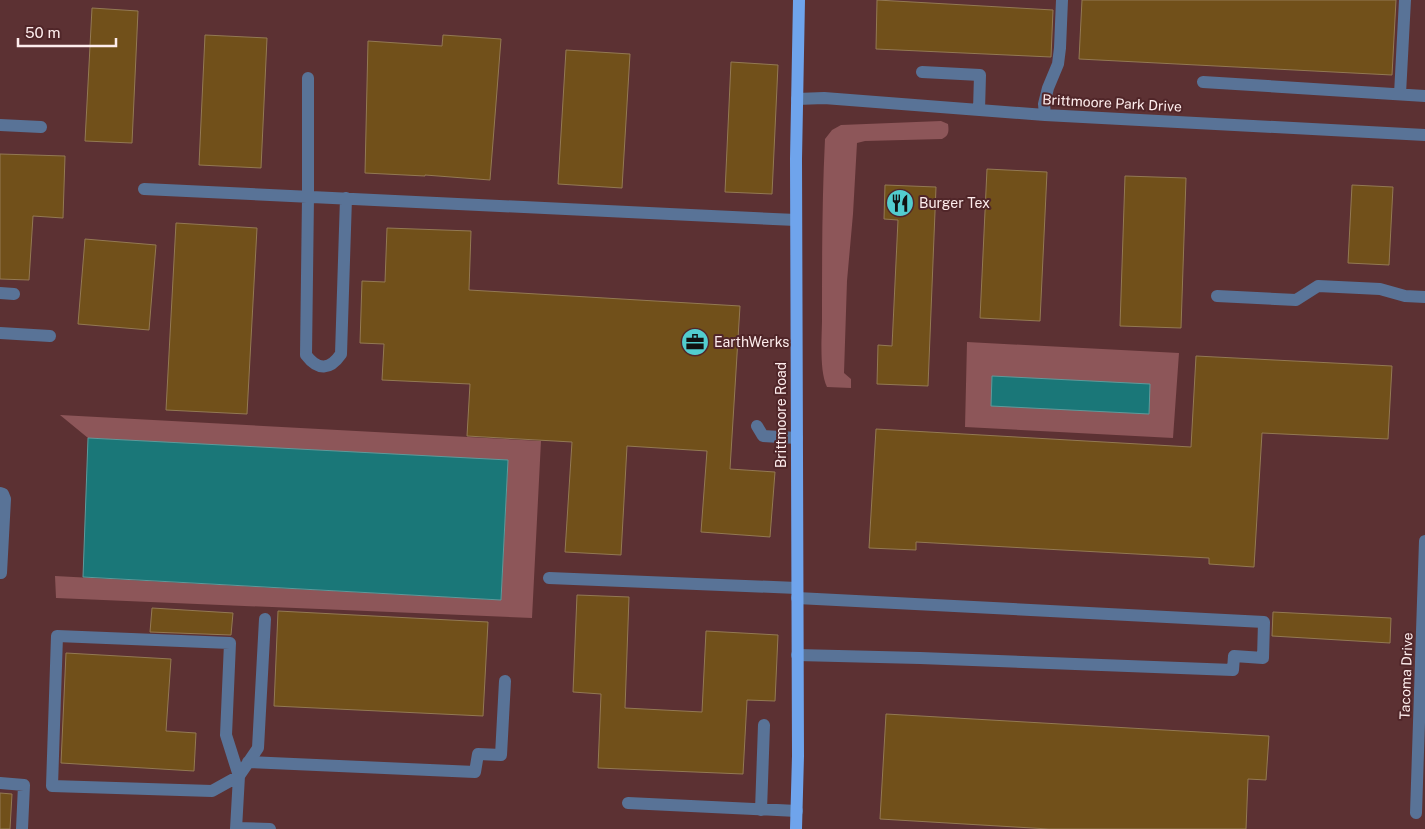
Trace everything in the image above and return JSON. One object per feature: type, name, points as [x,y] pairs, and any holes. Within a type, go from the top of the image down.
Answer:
[{"type":"main road","name":"Brittmoore Road","points":[[796,829],[796,220],[799,0]]},
{"type":"street","points":[[1045,115],[1044,104],[1048,88],[1058,64],[1062,0]]},
{"type":"street","points":[[1400,94],[1405,0]]},
{"type":"street","points":[[922,72],[980,75],[979,110]]},
{"type":"street","points":[[308,78],[306,355],[310,360],[323,367],[332,365],[341,354],[346,198]]},
{"type":"street","points":[[1203,82],[1425,96]]},
{"type":"street","name":"Brittmoore Park Drive","points":[[797,98],[824,98],[1045,115],[1425,135]]},
{"type":"street","points":[[0,124],[41,127]]},
{"type":"street","points":[[144,189],[796,220]]},
{"type":"street","points":[[1217,296],[1296,300],[1318,286],[1380,288],[1405,296],[1425,297]]},
{"type":"street","points":[[0,293],[14,294]]},
{"type":"street","points":[[0,333],[50,336]]},
{"type":"street","points":[[757,426],[763,436],[797,438]]},
{"type":"street","points":[[0,493],[5,500],[1,573]]},
{"type":"street","name":"Tacoma Drive","points":[[1416,813],[1425,541]]},
{"type":"street","points":[[549,578],[1264,622],[1263,658],[1234,656],[1233,670],[797,655]]},
{"type":"street","points":[[265,619],[258,748],[239,776],[212,791],[52,786],[57,636],[230,643],[226,735],[239,776],[236,828],[270,829]]},
{"type":"street","points":[[248,762],[475,772],[478,754],[501,755],[505,680]]},
{"type":"street","points":[[762,810],[764,725]]},
{"type":"street","points":[[0,783],[24,785],[22,829]]},
{"type":"street","points":[[628,803],[797,812]]},
{"type":"shaded area","points":[[941,121],[948,124],[948,133],[942,139],[865,141],[857,143],[847,281],[844,373],[851,379],[851,388],[827,387],[824,380],[822,353],[825,139],[832,130],[841,125]]},
{"type":"shaded area","points":[[967,342],[1179,353],[1173,438],[965,427]]},
{"type":"shaded area","points":[[60,415],[541,441],[532,618],[56,598],[55,576],[501,600],[508,461],[88,438]]},
{"type":"water","points":[[992,376],[1150,384],[1149,414],[991,406]]},
{"type":"water","points":[[88,438],[508,460],[501,600],[83,577]]},
{"type":"building","points":[[877,0],[1053,10],[1051,57],[876,49]]},
{"type":"building","points":[[1082,0],[1396,0],[1392,75],[1079,59]]},
{"type":"building","points":[[92,8],[138,11],[132,143],[85,141]]},
{"type":"building","points":[[205,35],[267,38],[261,168],[199,165]]},
{"type":"building","points":[[443,35],[501,39],[490,180],[365,173],[368,41],[442,46]]},
{"type":"building","points":[[566,50],[630,54],[622,188],[558,184]]},
{"type":"building","points":[[731,62],[778,65],[772,194],[725,192]]},
{"type":"building","points":[[0,154],[65,156],[63,218],[33,216],[29,280],[0,279]]},
{"type":"building","points":[[987,169],[1047,172],[1040,321],[980,318]]},
{"type":"building","points":[[1125,176],[1186,178],[1181,328],[1120,326]]},
{"type":"building","points":[[885,185],[936,187],[928,386],[877,384],[878,345],[892,346],[898,220],[884,219]]},
{"type":"building","points":[[1352,185],[1393,187],[1389,265],[1348,263]]},
{"type":"building","points":[[176,223],[257,228],[247,414],[166,410]]},
{"type":"building","points":[[387,228],[471,231],[469,290],[740,306],[730,469],[775,472],[770,537],[701,532],[707,451],[627,446],[621,555],[565,552],[572,442],[467,436],[470,384],[382,380],[384,344],[360,343],[362,281],[385,282]]},
{"type":"building","points":[[85,239],[156,245],[149,330],[78,324]]},
{"type":"building","points":[[1196,356],[1392,366],[1388,439],[1262,433],[1254,567],[1209,564],[1209,558],[916,542],[916,550],[869,548],[876,429],[1191,447]]},
{"type":"building","points":[[577,595],[629,597],[625,708],[702,712],[706,631],[778,635],[775,701],[747,700],[743,774],[598,768],[601,694],[573,692]]},
{"type":"building","points":[[152,608],[233,613],[231,635],[150,632]]},
{"type":"building","points":[[278,611],[488,622],[483,716],[274,706]]},
{"type":"building","points":[[1273,612],[1391,618],[1390,643],[1272,636]]},
{"type":"building","points":[[66,653],[171,659],[166,731],[196,733],[194,771],[61,763]]},
{"type":"building","points":[[886,714],[1269,736],[1266,780],[1248,779],[1246,829],[1049,829],[880,819]]},
{"type":"building","points":[[0,793],[12,794],[10,829],[0,829]]},
{"type":"place","name":"Burger Tex","points":[[900,203]]},
{"type":"place","name":"EarthWerks","points":[[695,342]]}]
